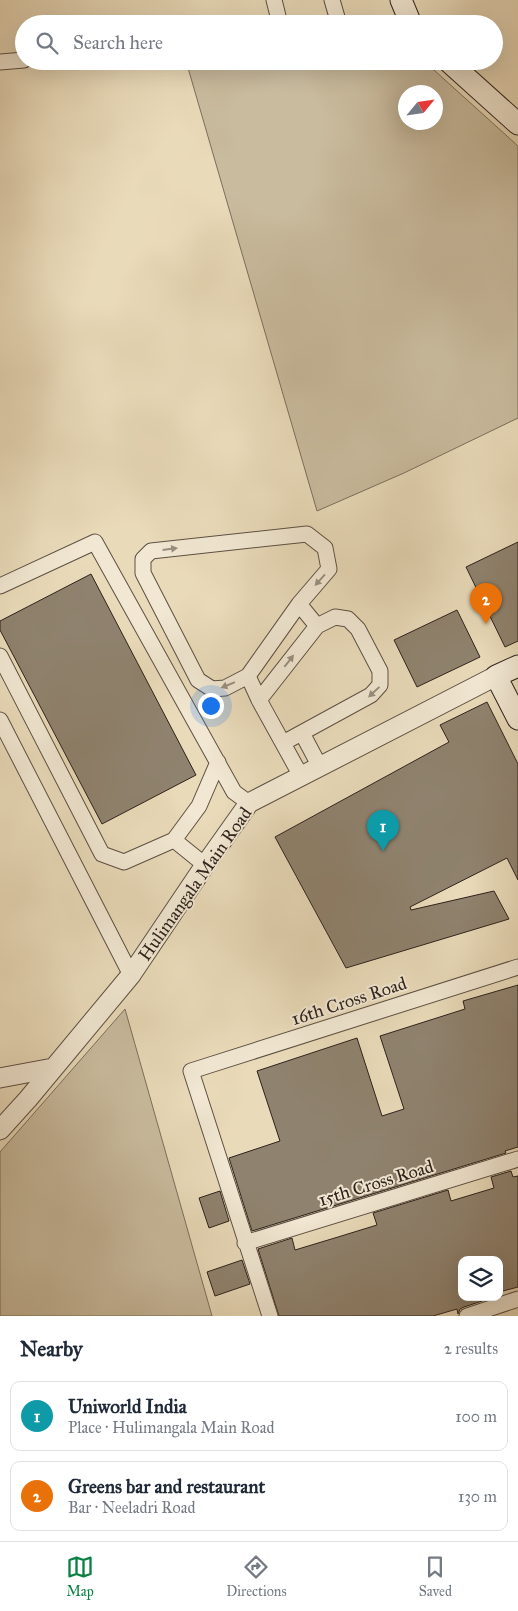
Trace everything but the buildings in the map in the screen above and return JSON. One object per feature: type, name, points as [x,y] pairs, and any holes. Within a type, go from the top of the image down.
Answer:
[{"type":"main road","points":[[404,1],[408,15]]},
{"type":"main road","points":[[458,70],[518,124]]},
{"type":"main road","points":[[518,666],[496,676],[518,719]]},
{"type":"street","points":[[274,0],[278,15]]},
{"type":"street","points":[[332,0],[336,15]]},
{"type":"street","points":[[0,62],[15,61]]},
{"type":"street","points":[[307,534],[325,548],[329,569],[299,604],[248,676],[225,688],[212,689],[198,680],[144,573],[143,559],[151,551],[307,534]]},
{"type":"street","points":[[0,586],[95,542],[234,792],[249,803]]},
{"type":"street","points":[[299,604],[317,626]]},
{"type":"street","points":[[259,700],[317,626],[335,618],[348,619],[358,629],[380,671],[380,685],[371,695],[283,743]]},
{"type":"street","points":[[0,656],[102,854],[124,862],[174,840],[199,806],[218,762]]},
{"type":"street","points":[[248,676],[259,700],[301,776]]},
{"type":"street","name":"Hulimangala Main Road","points":[[0,1130],[28,1099],[131,974],[249,803],[496,676]]},
{"type":"street","points":[[0,720],[131,974]]},
{"type":"street","points":[[302,733],[320,766]]},
{"type":"street","points":[[174,840],[205,865]]},
{"type":"street","name":"16th Cross Road","points":[[246,1244],[191,1071],[518,967]]},
{"type":"street","points":[[0,1078],[53,1068]]},
{"type":"street","name":"15th Cross Road","points":[[246,1244],[518,1159]]},
{"type":"street","points":[[246,1244],[270,1316]]},
{"type":"street","points":[[468,1316],[518,1299]]},
{"type":"shaded area","points":[[189,70],[434,70],[518,146],[518,418],[404,473],[317,511]]},
{"type":"shaded area","points":[[125,1009],[212,1316],[0,1316],[0,1152]]},
{"type":"place","name":"Greens bar and restaurant","points":[[486,624]]},
{"type":"place","name":"Uniworld India","points":[[383,851]]}]
